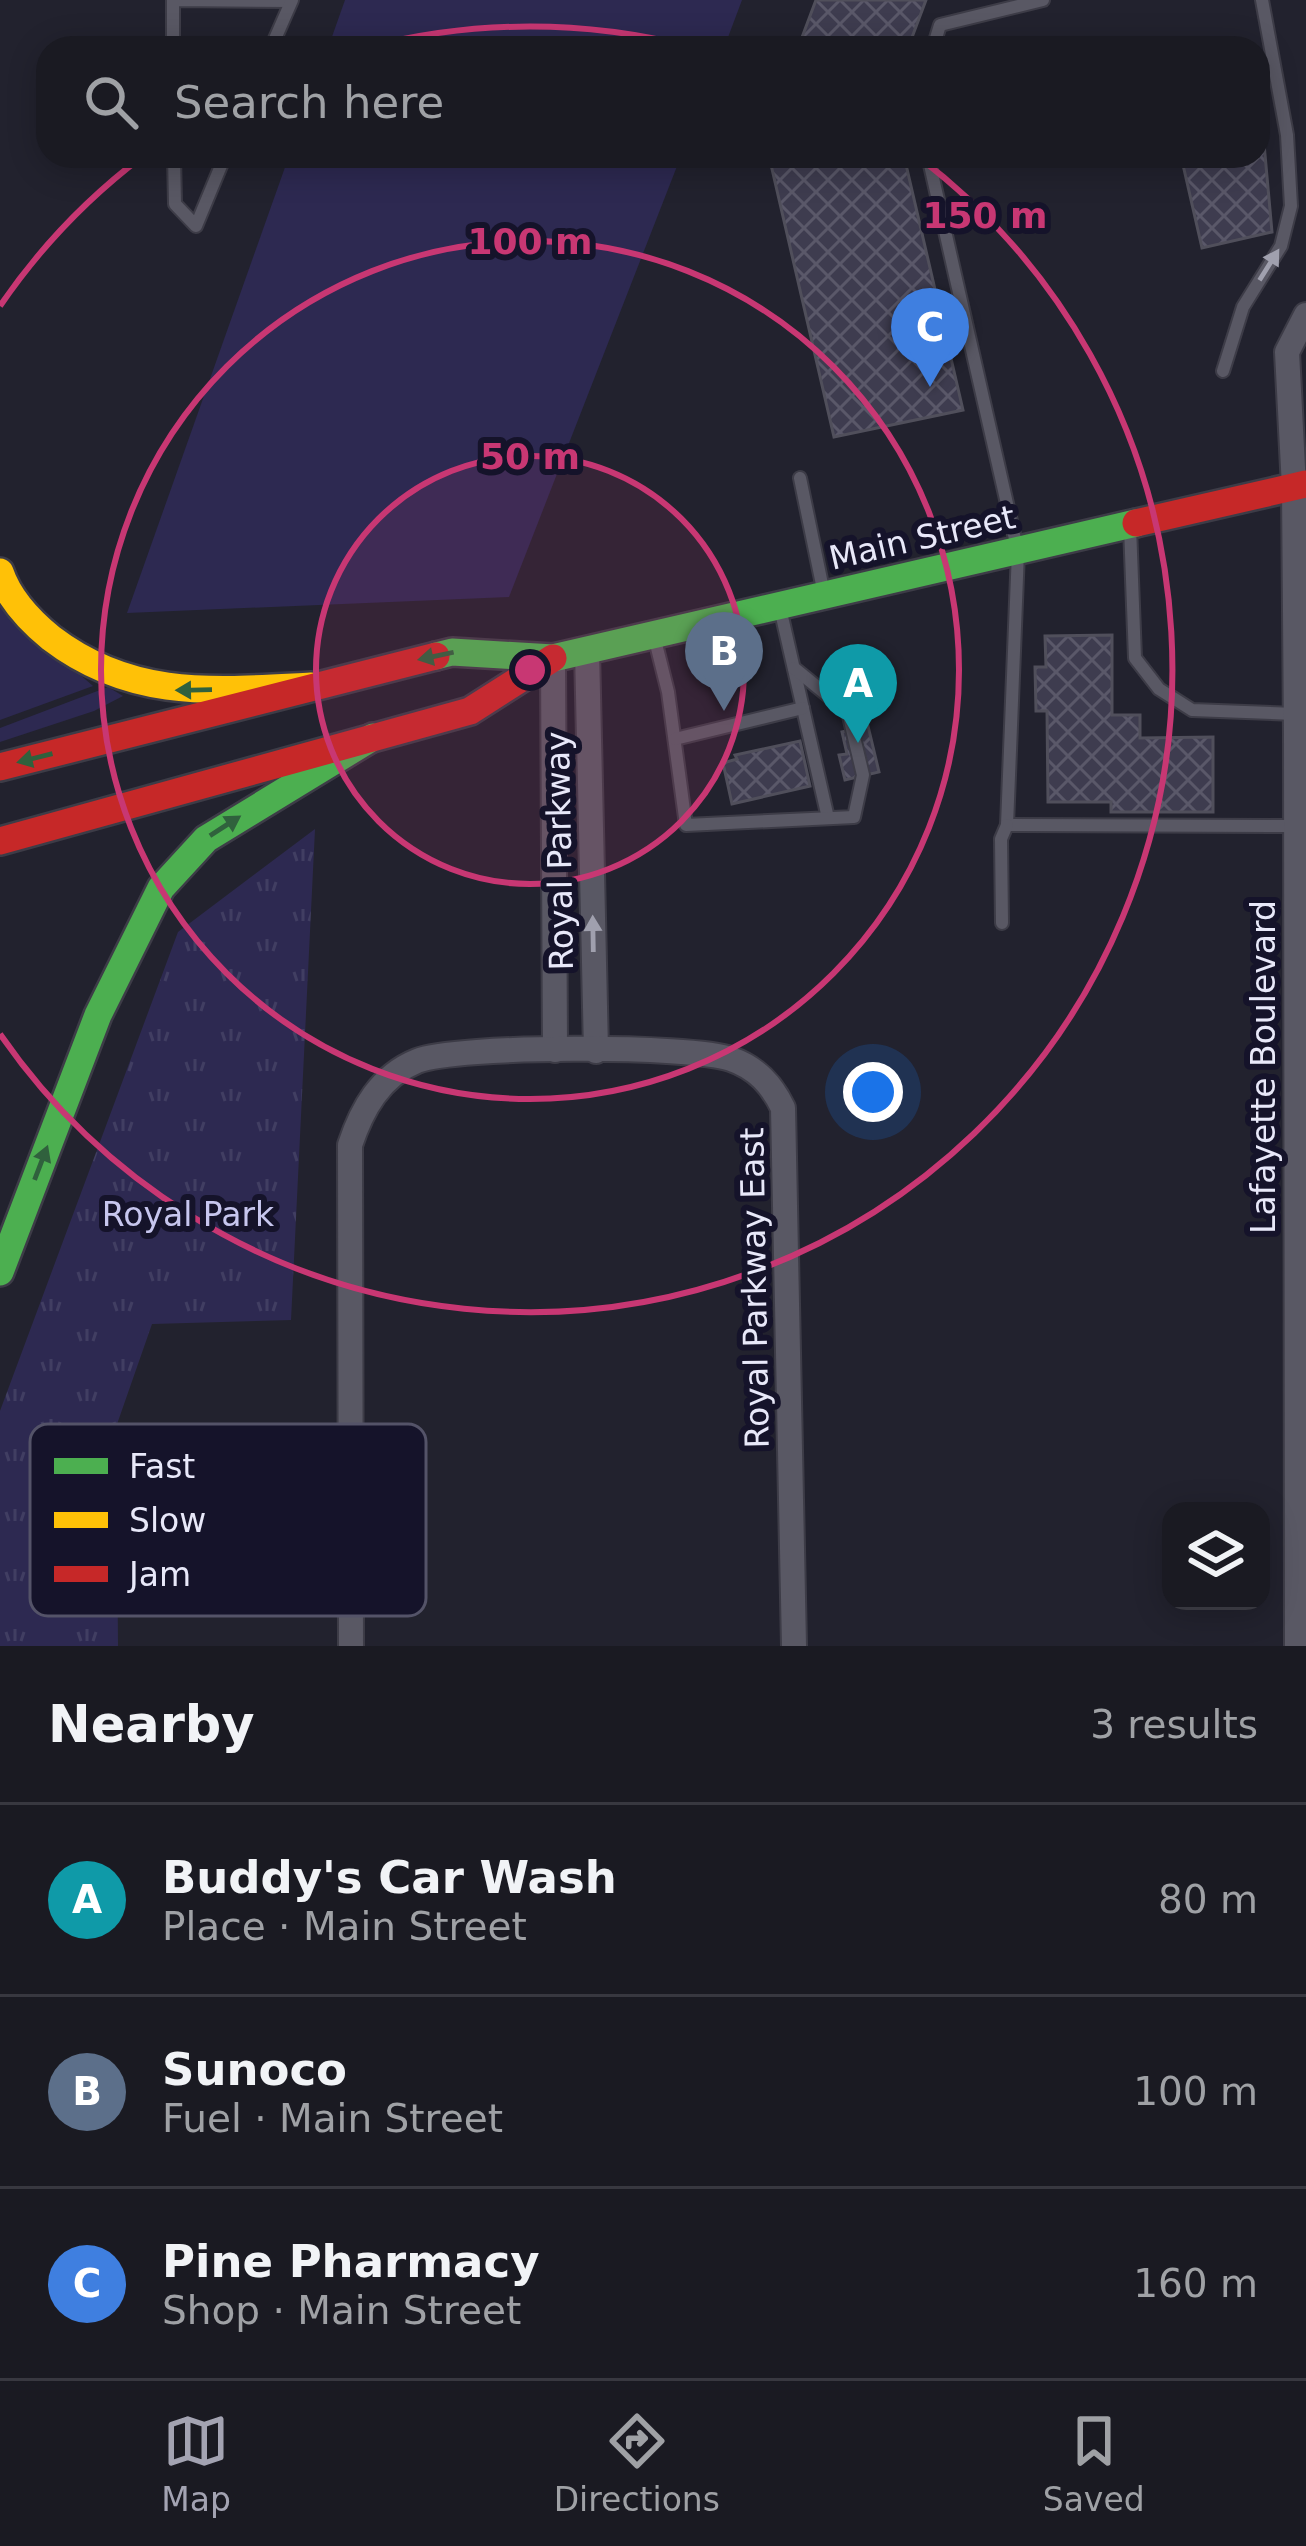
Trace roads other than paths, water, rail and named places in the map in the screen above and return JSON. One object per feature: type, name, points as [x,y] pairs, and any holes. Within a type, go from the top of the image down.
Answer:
[{"type":"main road","name":"Main Street","points":[[0,767],[452,652],[553,658],[1300,486]]},
{"type":"main road","points":[[0,572],[25,615],[62,649],[96,670],[177,692],[311,686]]},
{"type":"main road","name":"Main Street","points":[[0,841],[470,711],[553,658]]},
{"type":"main road","points":[[0,1272],[98,1015],[160,888],[206,839],[374,737]]},
{"type":"street","name":"Lafayette Boulevard","points":[[1298,1646],[1295,713],[1300,486],[1287,352],[1306,315]]},
{"type":"street","name":"Royal Parkway","points":[[587,650],[596,1051]]},
{"type":"street","name":"Royal Parkway","points":[[553,658],[555,1050]]},
{"type":"street","name":"Royal Parkway East","points":[[351,1424],[350,1144],[374,1092],[417,1061],[448,1053],[555,1050],[712,1054],[736,1060],[774,1088],[783,1108],[794,1646]]},
{"type":"street","name":"Royal Parkway East","points":[[351,1616],[351,1646]]},
{"type":"lane","points":[[173,36],[173,0],[291,1],[276,36]]},
{"type":"lane","points":[[937,36],[940,25],[1043,0]]},
{"type":"lane","points":[[1262,3],[1268,36]]},
{"type":"lane","points":[[1223,371],[1243,307],[1281,246],[1291,206],[1287,135],[1270,45]]},
{"type":"lane","points":[[175,168],[175,204],[196,226],[220,168]]},
{"type":"lane","points":[[931,168],[1018,552],[1007,824],[1001,839],[1002,923]]},
{"type":"lane","points":[[800,478],[824,596]]},
{"type":"lane","points":[[1130,526],[1135,658],[1159,689],[1192,710],[1295,713]]},
{"type":"lane","points":[[780,606],[827,818]]},
{"type":"lane","points":[[653,635],[675,739],[686,824],[854,817],[863,776],[848,712],[794,668]]},
{"type":"lane","points":[[675,739],[803,708]]},
{"type":"lane","points":[[1007,824],[1296,826]]},
{"type":"place","name":"Pine Pharmacy","points":[[930,387]]},
{"type":"place","name":"Sunoco","points":[[724,711]]},
{"type":"place","name":"Buddy's Car Wash","points":[[858,743]]},
{"type":"park label","name":"Royal Park","points":[[188,1214]]}]
